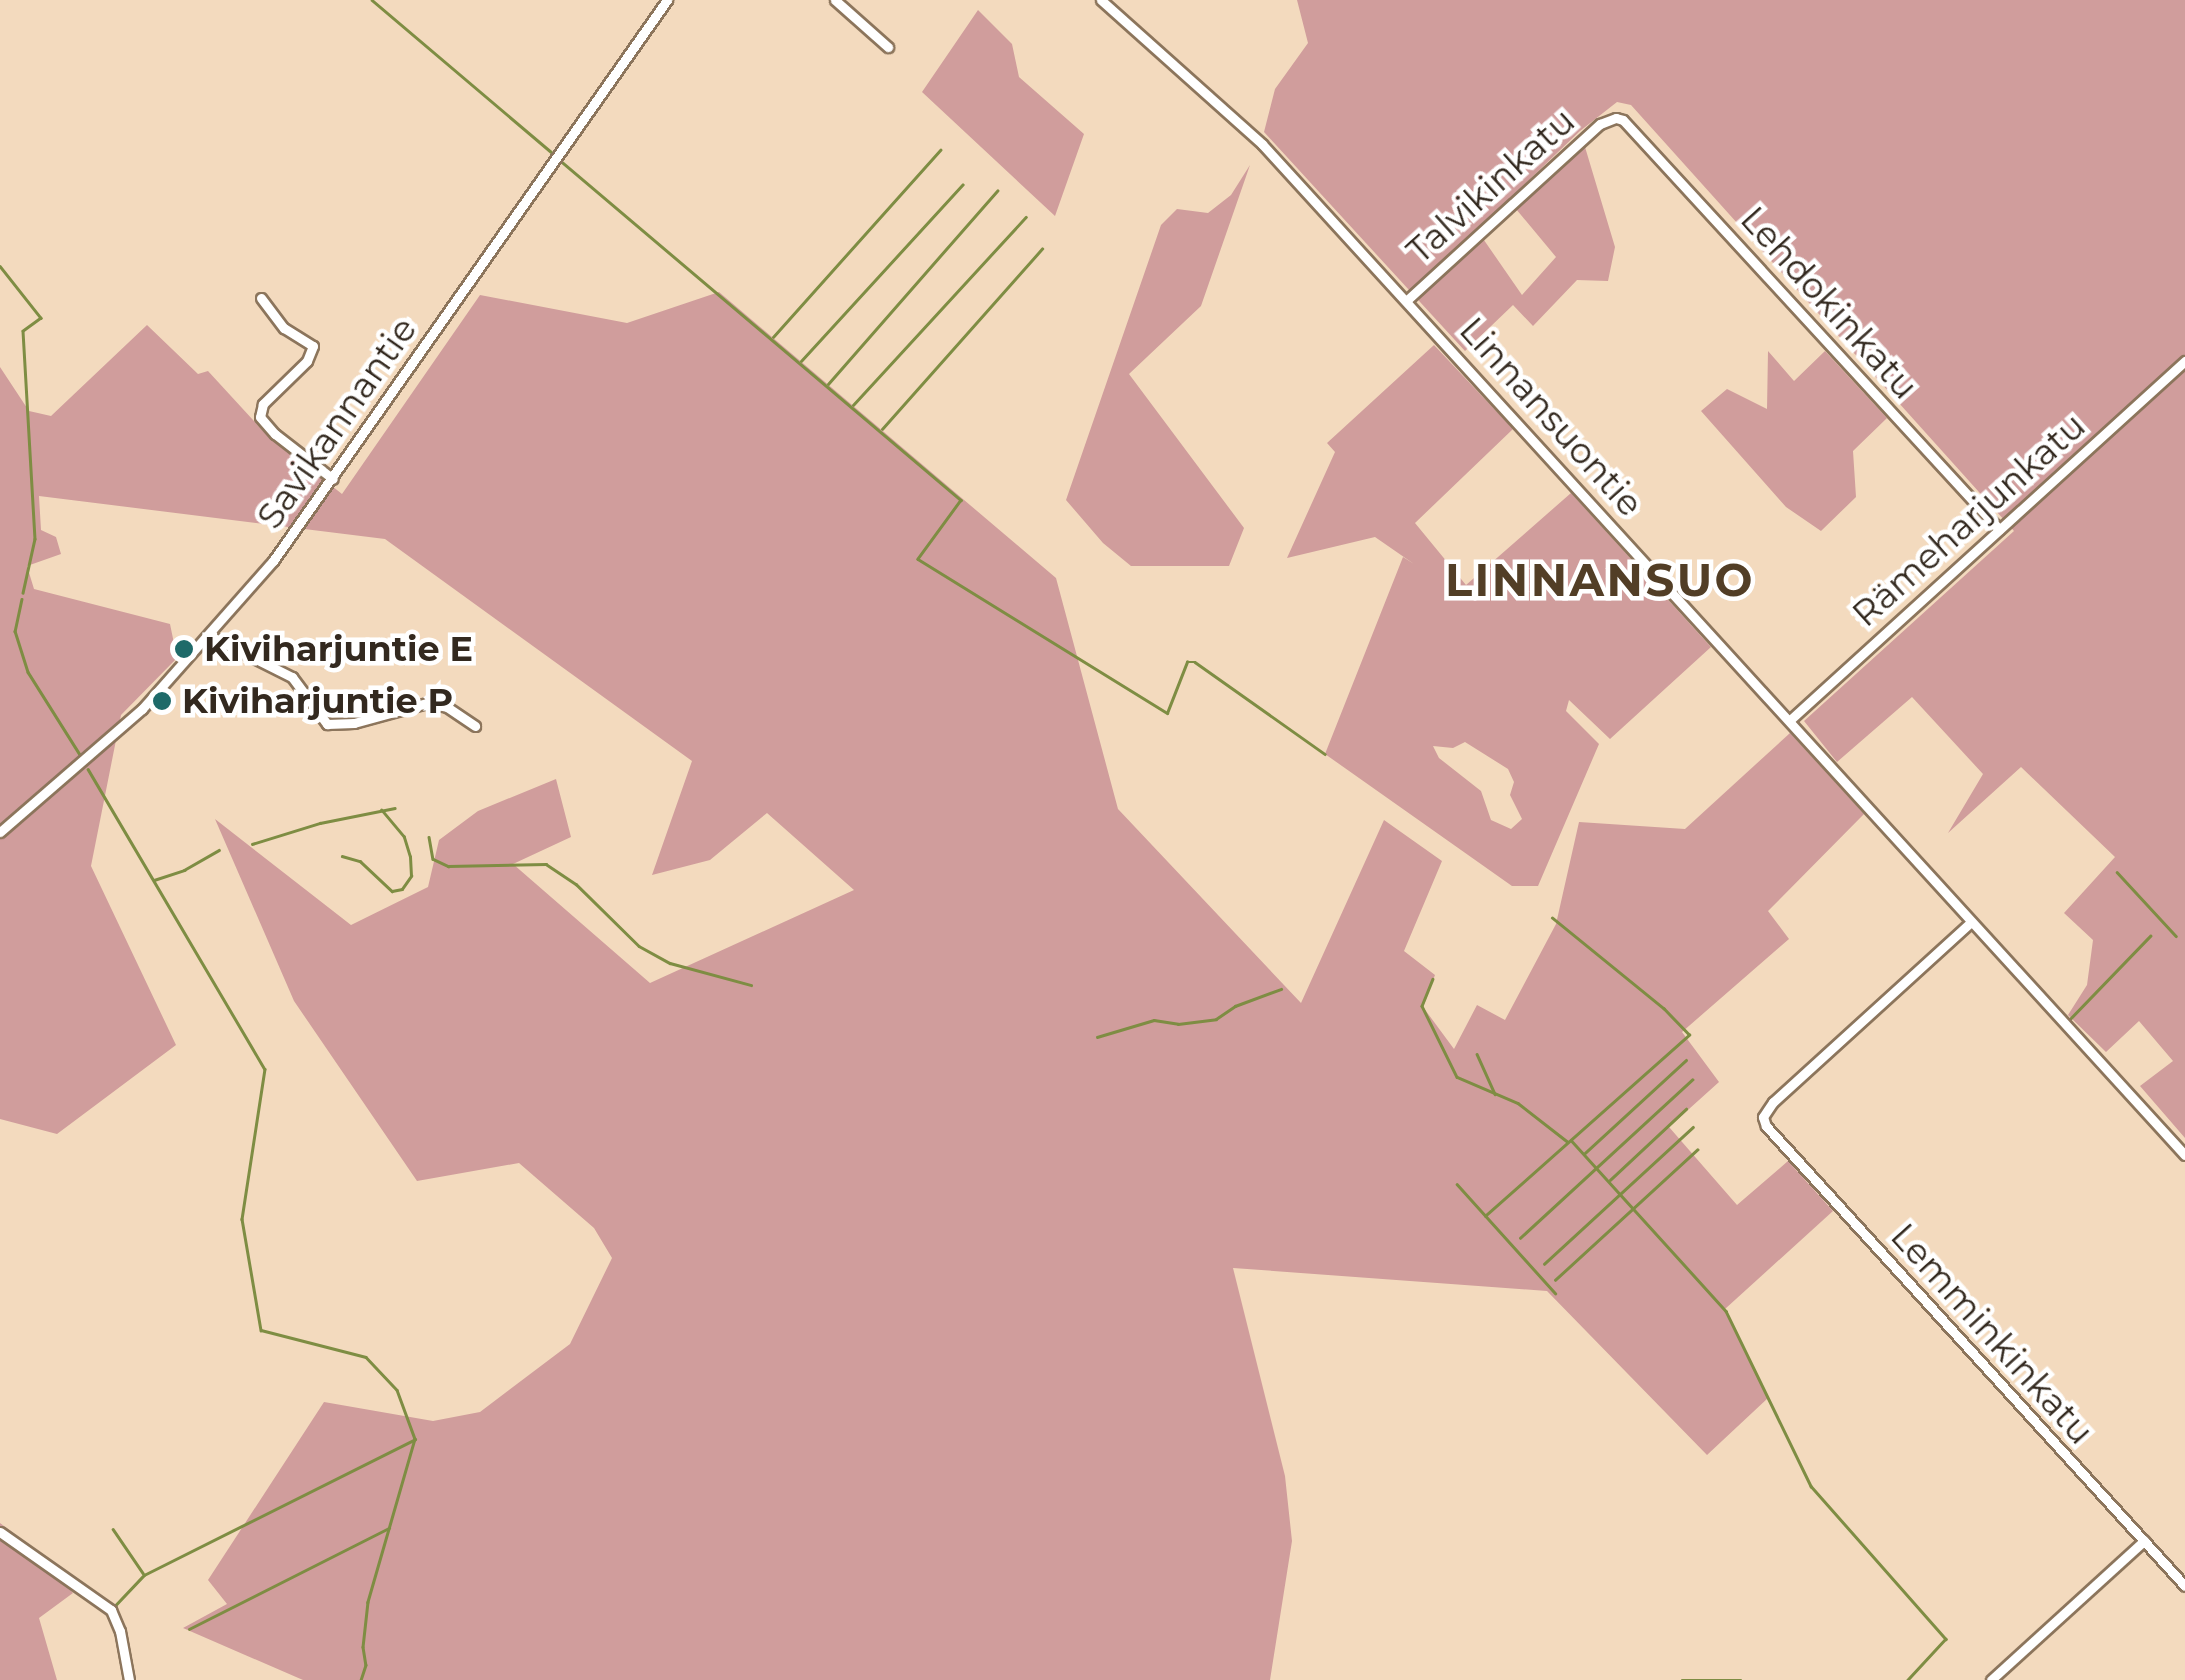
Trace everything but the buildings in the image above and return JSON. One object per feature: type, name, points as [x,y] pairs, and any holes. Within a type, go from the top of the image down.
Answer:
[{"type":"street","name":"Savikannantie","points":[[0,832],[98,751],[210,636],[273,562],[667,0]]},
{"type":"street","points":[[835,0],[888,46]]},
{"type":"street","name":"Linnansuontie","points":[[1102,0],[1262,144],[2185,1155]]},
{"type":"street","name":"Talvikinkatu","points":[[1406,300],[1600,124],[1616,118]]},
{"type":"street","name":"Lehdokinkatu","points":[[1616,118],[1629,125],[2000,529]]},
{"type":"street","points":[[260,298],[284,328],[313,346],[308,361],[263,404],[260,417],[275,434],[333,479]]},
{"type":"street","name":"Rämeharjunkatu","points":[[1790,720],[2185,361]]},
{"type":"street","points":[[210,636],[292,677],[327,724],[354,724],[428,703],[447,707],[475,726]]},
{"type":"street","name":"Lemminkinkatu","points":[[1971,922],[1773,1102],[1763,1117],[1784,1148],[2185,1586]]},
{"type":"street","points":[[0,1532],[110,1610],[120,1631],[129,1680]]},
{"type":"street","points":[[1991,1680],[2144,1541]]},
{"type":"street","points":[[2176,1576],[2185,1568]]},
{"type":"shaded area","points":[[1297,0],[2185,0],[2185,1138],[2140,1086],[2173,1061],[2139,1021],[2106,1052],[2068,1015],[2087,985],[2093,940],[2064,913],[2115,857],[2021,767],[1948,833],[1983,774],[1912,697],[1837,762],[1804,721],[2014,531],[1631,105],[1617,102],[1580,131],[1477,230],[1522,295],[1556,257],[1516,209],[1585,147],[1615,247],[1608,281],[1577,280],[1533,326],[1513,305],[1465,351],[1264,132],[1275,89],[1308,43]]},
{"type":"shaded area","points":[[978,10],[1012,44],[1019,77],[1084,134],[1055,216],[922,92]]},
{"type":"shaded area","points":[[1250,165],[1201,306],[1129,374],[1244,528],[1229,566],[1131,566],[1103,543],[1066,500],[1161,225],[1177,209],[1208,213],[1231,195]]},
{"type":"shaded area","points":[[719,292],[1056,578],[1118,809],[1301,1003],[1384,820],[1442,861],[1404,951],[1435,975],[1423,1007],[1454,1049],[1477,1005],[1505,1020],[1556,924],[1579,822],[1685,829],[1790,733],[1864,814],[1768,911],[1789,939],[1682,1032],[1719,1082],[1669,1127],[1737,1205],[1788,1161],[1833,1211],[1725,1309],[1768,1398],[1707,1455],[1547,1291],[1233,1268],[1285,1476],[1292,1541],[1270,1680],[303,1680],[183,1628],[227,1604],[208,1580],[324,1402],[433,1421],[480,1412],[570,1344],[612,1258],[594,1228],[519,1163],[417,1181],[294,1001],[215,819],[351,925],[428,887],[439,840],[478,811],[556,779],[571,837],[513,864],[650,983],[854,890],[767,813],[710,860],[652,875],[692,761],[385,539],[39,496],[41,530],[56,537],[61,554],[27,566],[34,589],[170,624],[177,658],[121,715],[91,866],[176,1045],[57,1134],[0,1119],[0,367],[29,411],[51,416],[147,325],[198,374],[208,371],[263,431],[342,494],[480,295],[627,323]]},
{"type":"shaded area","points":[[1434,345],[1513,429],[1415,523],[1466,585],[1571,493],[1711,647],[1610,739],[1569,700],[1566,711],[1599,744],[1538,886],[1512,886],[1325,754],[1403,557],[1414,564],[1375,537],[1287,558],[1335,452],[1327,443]],"holes":[[[1465,742],[1508,769],[1514,782],[1510,795],[1522,819],[1511,829],[1491,820],[1481,791],[1439,758],[1433,746],[1453,748]]]},
{"type":"shaded area","points":[[1768,351],[1794,381],[1825,351],[1887,418],[1853,451],[1856,497],[1821,531],[1786,507],[1701,411],[1727,389],[1767,409]]},
{"type":"shaded area","points":[[0,1523],[33,1548],[73,1593],[39,1618],[57,1680],[0,1680]]},
{"type":"waterway","points":[[372,0],[551,152]]},
{"type":"waterway","points":[[773,337],[940,150]]},
{"type":"waterway","points":[[562,162],[961,500],[918,559],[1167,713],[1187,662],[1195,662],[1325,754]]},
{"type":"waterway","points":[[801,361],[962,185]]},
{"type":"waterway","points":[[828,384],[997,191]]},
{"type":"waterway","points":[[853,405],[1026,217]]},
{"type":"waterway","points":[[882,429],[1042,249]]},
{"type":"waterway","points":[[0,266],[41,318],[23,331],[35,539],[23,593]]},
{"type":"waterway","points":[[22,599],[15,631],[28,672],[81,756]]},
{"type":"waterway","points":[[88,769],[265,1069],[242,1219],[261,1330],[366,1357],[397,1390],[415,1439],[368,1602],[363,1647],[366,1665],[361,1680]]},
{"type":"waterway","points":[[252,844],[320,823],[395,808]]},
{"type":"waterway","points":[[342,856],[360,861],[392,891],[402,889],[411,876],[410,857],[404,837],[381,810]]},
{"type":"waterway","points":[[429,837],[433,859],[448,866],[546,864],[576,884],[639,946],[670,963],[751,985]]},
{"type":"waterway","points":[[154,880],[184,870],[219,850]]},
{"type":"waterway","points":[[2117,872],[2176,936]]},
{"type":"waterway","points":[[1485,1216],[1689,1035],[1664,1009],[1552,918]]},
{"type":"waterway","points":[[2069,1020],[2150,936]]},
{"type":"waterway","points":[[1433,979],[1422,1006],[1457,1077],[1518,1103],[1568,1142]]},
{"type":"waterway","points":[[1097,1037],[1154,1020],[1178,1024],[1216,1019],[1235,1006],[1281,989]]},
{"type":"waterway","points":[[1477,1054],[1495,1094]]},
{"type":"waterway","points":[[1585,1153],[1686,1060]]},
{"type":"waterway","points":[[1520,1238],[1692,1080]]},
{"type":"waterway","points":[[1610,1180],[1686,1109]]},
{"type":"waterway","points":[[1544,1264],[1693,1127]]},
{"type":"waterway","points":[[1571,1140],[1726,1311],[1811,1486],[1946,1639],[1908,1680]]},
{"type":"waterway","points":[[1555,1280],[1697,1150]]},
{"type":"waterway","points":[[1457,1184],[1555,1293]]},
{"type":"waterway","points":[[107,1614],[144,1575],[415,1439]]},
{"type":"waterway","points":[[189,1629],[389,1528]]},
{"type":"waterway","points":[[113,1529],[143,1573]]},
{"type":"waterway","points":[[1682,1680],[1741,1680]]},
{"type":"place","name":"Kiviharjuntie E","points":[[184,649]]},
{"type":"place","name":"Kiviharjuntie P","points":[[162,701]]},
{"type":"district","name":"LINNANSUO","points":[[1600,580]]}]
